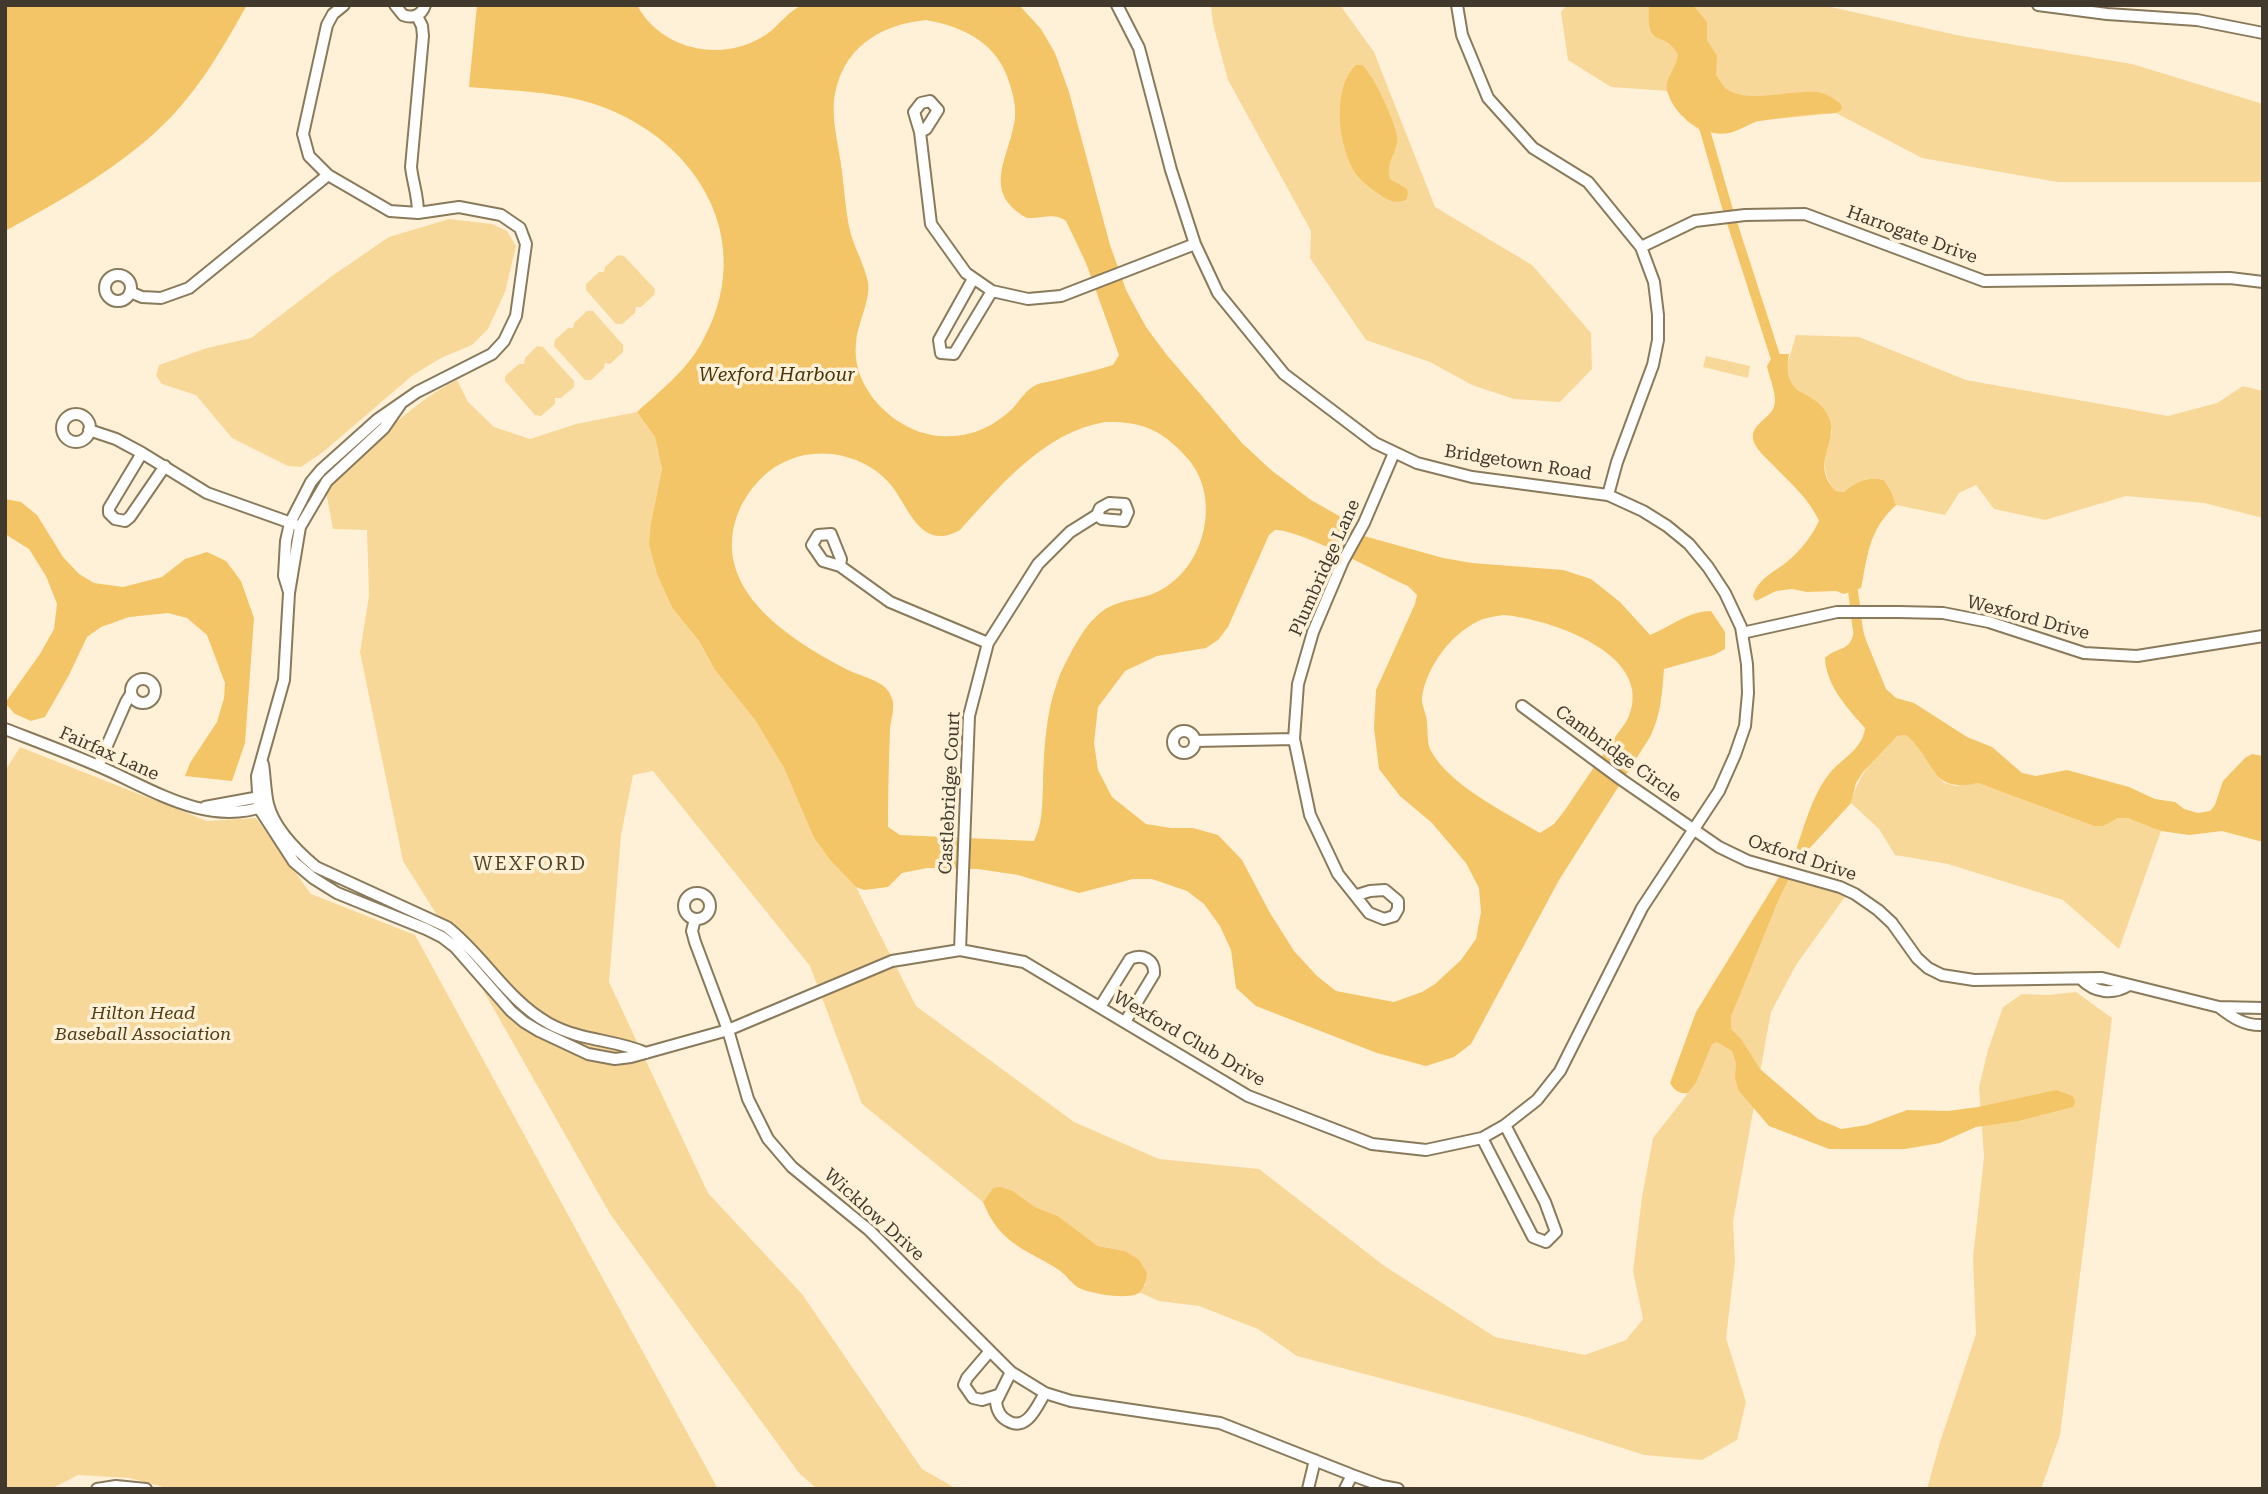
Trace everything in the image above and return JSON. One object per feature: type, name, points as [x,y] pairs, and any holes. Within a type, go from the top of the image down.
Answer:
[{"type":"street","points":[[130,292],[142,297],[161,298],[189,288],[328,175],[309,156],[303,134],[327,25],[333,14],[344,5]]},
{"type":"street","points":[[395,5],[403,15],[417,16]]},
{"type":"street","points":[[417,16],[425,5]]},
{"type":"street","name":"Bridgetown Road","points":[[1117,5],[1139,48],[1171,170],[1195,244],[1218,293],[1284,374],[1375,443],[1417,463],[1472,477],[1608,495],[1643,511],[1689,544],[1709,567],[1725,593],[1742,633]]},
{"type":"street","points":[[1457,5],[1462,35],[1488,98],[1533,149],[1588,182],[1641,247],[1654,282],[1658,340],[1653,365],[1617,462],[1608,495]]},
{"type":"street","points":[[2038,5],[2197,20],[2263,33]]},
{"type":"street","points":[[417,16],[423,36],[411,167],[412,180],[418,194],[418,213]]},
{"type":"street","points":[[920,132],[931,224],[966,273],[992,292],[1028,299],[1061,296],[1195,244]]},
{"type":"street","name":"Wexford Club Drive","points":[[328,175],[390,211],[418,213],[459,207],[501,215],[520,228],[526,244],[516,316],[504,341],[492,354],[417,392],[400,405],[384,428],[327,481],[295,525],[284,680],[263,761],[263,801],[279,843],[294,862],[313,878],[337,893],[447,927],[463,940],[522,1004],[547,1023],[566,1033],[646,1053],[728,1030],[892,961],[960,950],[1024,962],[1248,1096],[1372,1144],[1426,1150],[1482,1138],[1505,1125],[1538,1100],[1560,1071],[1642,908],[1719,791],[1745,726],[1748,693],[1742,633]]},
{"type":"street","name":"Harrogate Drive","points":[[1641,247],[1695,221],[1745,215],[1805,214],[1984,281],[2230,278],[2263,282]]},
{"type":"street","points":[[973,279],[939,340],[941,353],[954,354],[992,292]]},
{"type":"street","points":[[89,430],[116,439],[207,493],[295,525]]},
{"type":"street","points":[[142,453],[109,508],[109,513],[115,519],[125,521],[130,517],[165,466]]},
{"type":"street","name":"Plumbridge Lane","points":[[1357,895],[1338,874],[1310,815],[1294,739],[1298,684],[1313,632],[1394,453]]},
{"type":"street","name":"Castlebridge Court","points":[[960,950],[969,716],[988,643],[1038,564],[1070,531],[1097,515]]},
{"type":"street","points":[[840,566],[890,602],[988,643]]},
{"type":"street","name":"Wexford Drive","points":[[1742,633],[1837,612],[1899,612],[1943,613],[1989,622],[2084,653],[2137,656],[2263,636]]},
{"type":"street","points":[[98,766],[131,694]]},
{"type":"street","name":"Cambridge Circle","points":[[1522,706],[1695,830]]},
{"type":"street","name":"Fairfax Lane","points":[[5,729],[98,766],[174,802],[200,808],[263,801]]},
{"type":"street","points":[[1195,741],[1294,739]]},
{"type":"street","name":"Oxford Drive","points":[[1695,830],[1719,847],[1748,861],[1840,887],[1855,894],[1892,923],[1917,958],[1942,975],[1975,980],[2102,978],[2219,1007],[2263,1008]]},
{"type":"street","name":"Wicklow Drive","points":[[695,919],[692,931],[695,942],[728,1030],[748,1100],[768,1139],[792,1167],[869,1230],[1011,1372],[1045,1393],[1071,1401],[1220,1423],[1352,1475],[1398,1489]]},
{"type":"street","points":[[1100,1007],[1130,959],[1136,957],[1150,960],[1154,974],[1125,1022]]},
{"type":"street","name":"Oxford Drive","points":[[2219,1007],[2248,1025],[2263,1025]]},
{"type":"street","points":[[1482,1138],[1533,1237],[1546,1242],[1556,1232],[1545,1202],[1505,1125]]},
{"type":"street","points":[[990,1351],[964,1385],[973,1398],[982,1400],[998,1395]]},
{"type":"street","points":[[1011,1372],[996,1402],[999,1413],[1007,1421],[1014,1424],[1025,1422],[1045,1393]]},
{"type":"street","points":[[1308,1489],[1315,1460]]},
{"type":"street","points":[[1345,1489],[1352,1475]]},
{"type":"street","points":[[97,1489],[116,1486],[146,1489]]},
{"type":"green space","points":[[1211,5],[1340,5],[1374,52],[1435,207],[1532,265],[1591,333],[1592,369],[1560,402],[1514,399],[1472,385],[1430,362],[1366,340],[1310,258],[1311,231],[1228,80],[1213,24]]},
{"type":"green space","points":[[1567,5],[1822,5],[1961,36],[2132,64],[2263,104],[2263,182],[2057,182],[1922,158],[1836,113],[1756,121],[1728,133],[1701,131],[1688,122],[1667,91],[1611,87],[1568,60],[1561,12]]},
{"type":"green space","points":[[449,219],[492,224],[507,231],[516,246],[505,292],[488,329],[472,345],[441,358],[413,375],[323,452],[301,467],[288,466],[232,438],[196,395],[162,384],[156,376],[159,365],[207,348],[251,338],[332,276],[389,237]]},
{"type":"green space","points":[[618,255],[624,256],[655,289],[654,295],[641,307],[636,307],[635,313],[622,324],[616,324],[586,290],[586,284],[599,272],[604,272],[605,267]]},
{"type":"green space","points":[[587,311],[593,311],[623,345],[623,352],[610,364],[605,363],[604,368],[591,380],[585,380],[554,346],[555,340],[568,328],[573,328],[574,323]]},
{"type":"green space","points":[[1796,335],[1859,337],[1966,380],[2168,416],[2217,403],[2243,386],[2263,391],[2263,518],[2204,503],[2126,496],[2045,520],[1994,509],[1976,485],[1959,493],[1945,515],[1896,505],[1884,480],[1868,479],[1858,482],[1845,492],[1836,491],[1825,470],[1827,446],[1832,431],[1800,391],[1790,383],[1786,369]]},
{"type":"green space","points":[[537,346],[543,347],[574,381],[574,387],[561,398],[555,398],[555,404],[541,416],[535,415],[505,381],[505,376],[519,364],[524,364],[525,358]]},
{"type":"green space","points":[[1706,356],[1750,366],[1748,378],[1703,367]]},
{"type":"green space","points":[[457,380],[468,402],[494,427],[530,439],[576,424],[637,412],[655,437],[662,469],[651,522],[673,609],[699,641],[715,670],[755,720],[784,768],[814,838],[830,860],[856,887],[916,1006],[1074,1122],[1159,1159],[1259,1169],[1383,1265],[1495,1337],[1585,1355],[1626,1340],[1643,1319],[1633,1271],[1642,1197],[1653,1138],[1696,1083],[1712,1044],[1731,1017],[1789,879],[1847,894],[1796,965],[1771,1012],[1733,1222],[1735,1262],[1726,1338],[1746,1402],[1737,1440],[1702,1460],[1644,1455],[1526,1417],[1297,1356],[1258,1329],[1199,1306],[1159,1301],[1139,1292],[1146,1284],[1125,1251],[1098,1246],[1058,1216],[1035,1207],[1013,1191],[993,1188],[983,1202],[862,1104],[810,966],[653,771],[633,775],[621,835],[609,982],[708,1193],[802,1294],[922,1469],[957,1489],[817,1489],[799,1473],[610,1214],[474,974],[403,861],[360,652],[369,596],[367,530],[333,529],[326,492],[404,416]]},
{"type":"green space","points":[[1907,735],[1944,783],[1956,786],[1978,783],[2094,826],[2128,818],[2161,831],[2119,949],[2063,900],[1948,864],[1895,855],[1879,829],[1851,803],[1858,783],[1875,758],[1897,736]]},
{"type":"green space","name":"Hilton Head Baseball Association","points":[[20,747],[207,821],[256,818],[311,894],[415,935],[718,1489],[171,1489],[129,1478],[78,1475],[51,1489],[5,1489],[5,771]]},
{"type":"green space","points":[[2076,992],[2112,1018],[2060,1435],[2041,1489],[1927,1489],[1976,1334],[1973,1258],[1984,1157],[1979,1087],[1988,1050],[2003,1007],[2022,994]]},
{"type":"water","points":[[5,5],[247,5],[204,77],[172,116],[154,133],[115,165],[5,231]]},
{"type":"water","name":"Wexford Harbour","points":[[477,5],[637,5],[648,21],[662,33],[696,48],[714,50],[750,43],[771,31],[795,9],[805,5],[1019,5],[1041,29],[1055,53],[1069,92],[1110,245],[1126,290],[1146,327],[1242,443],[1271,470],[1311,500],[1341,517],[1348,526],[1364,536],[1443,558],[1563,570],[1591,579],[1620,602],[1650,635],[1687,616],[1711,611],[1725,632],[1725,649],[1714,655],[1664,669],[1659,712],[1650,737],[1559,880],[1471,1044],[1454,1057],[1426,1066],[1377,1053],[1256,1006],[1236,988],[1231,950],[1220,926],[1204,904],[1187,891],[1152,879],[1133,879],[1079,893],[1018,875],[978,869],[927,868],[902,873],[888,887],[864,890],[856,887],[830,860],[814,838],[784,768],[755,720],[715,670],[699,641],[673,609],[657,574],[649,544],[662,469],[655,437],[637,412],[689,362],[702,342],[718,305],[724,268],[721,233],[709,200],[691,170],[666,144],[635,122],[600,106],[568,97],[469,87]],"holes":[[[926,20],[954,27],[978,40],[998,59],[1010,85],[1015,109],[1001,172],[1004,196],[1013,208],[1027,218],[1052,216],[1066,221],[1086,263],[1119,355],[1113,365],[1036,385],[998,421],[961,435],[941,436],[925,433],[894,418],[880,407],[869,393],[856,361],[857,336],[868,297],[868,282],[849,227],[834,100],[838,82],[854,54],[878,34]],[[1105,422],[1130,423],[1161,434],[1179,449],[1198,475],[1204,493],[1204,531],[1197,549],[1188,566],[1175,580],[1152,594],[1104,610],[1091,622],[1075,645],[1062,670],[1049,712],[1042,814],[1034,841],[900,835],[888,827],[893,705],[889,692],[876,681],[827,659],[783,630],[748,593],[737,572],[732,548],[735,522],[743,502],[755,485],[780,464],[803,456],[832,454],[860,462],[873,469],[894,489],[919,526],[936,536],[947,535],[960,530],[1007,480],[1043,449],[1083,428]],[[1275,530],[1302,537],[1408,586],[1417,595],[1376,690],[1374,728],[1379,769],[1400,796],[1432,823],[1466,863],[1479,888],[1481,912],[1476,939],[1461,960],[1435,984],[1394,1002],[1336,991],[1317,976],[1294,951],[1242,860],[1218,835],[1193,828],[1146,824],[1112,797],[1098,770],[1094,743],[1098,707],[1125,671],[1157,656],[1206,648],[1218,640],[1228,627],[1269,535]],[[1504,615],[1523,618],[1570,632],[1593,643],[1612,657],[1626,674],[1633,694],[1625,723],[1565,810],[1554,824],[1540,833],[1464,786],[1439,762],[1428,743],[1422,697],[1429,673],[1443,650],[1472,624]]]},
{"type":"water","points":[[1649,5],[1693,5],[1707,22],[1707,40],[1717,56],[1716,75],[1726,89],[1745,96],[1820,93],[1841,104],[1842,109],[1836,113],[1759,121],[1729,133],[1719,134],[1700,128],[1683,116],[1670,100],[1667,86],[1678,54],[1650,29]]},
{"type":"water","points":[[1356,65],[1362,65],[1367,70],[1392,120],[1397,142],[1389,167],[1390,179],[1407,189],[1406,200],[1394,201],[1384,197],[1360,179],[1350,163],[1341,134],[1340,103],[1348,75]]},
{"type":"water","points":[[1774,354],[1789,354],[1788,369],[1794,386],[1816,401],[1829,418],[1831,436],[1825,472],[1836,491],[1844,492],[1858,482],[1868,479],[1884,480],[1896,505],[1875,533],[1861,588],[1844,594],[1836,591],[1807,592],[1792,589],[1776,591],[1756,601],[1753,596],[1763,580],[1802,547],[1819,521],[1804,497],[1761,453],[1754,442],[1756,427],[1774,407],[1774,392],[1767,366]]},
{"type":"water","points":[[5,499],[21,502],[37,515],[63,557],[79,574],[94,583],[123,587],[162,577],[185,559],[207,552],[226,561],[241,581],[254,618],[245,743],[232,781],[185,776],[190,763],[217,722],[225,683],[207,635],[187,618],[168,613],[129,617],[101,627],[87,637],[45,717],[31,721],[15,714],[5,703],[40,654],[54,629],[57,604],[46,576],[29,549],[5,534]]},
{"type":"water","points":[[1861,628],[1886,689],[1896,698],[1914,703],[1967,737],[1992,747],[2022,773],[2036,776],[2067,770],[2129,787],[2155,799],[2175,802],[2184,809],[2198,813],[2210,811],[2215,805],[2223,781],[2245,758],[2252,754],[2263,756],[2263,842],[2222,831],[2189,835],[2161,831],[2128,818],[2118,818],[2103,826],[2094,826],[1978,783],[1950,784],[1935,773],[1906,735],[1897,736],[1863,772],[1856,783],[1851,803],[1797,862],[1793,859],[1817,793],[1829,774],[1856,748],[1865,728],[1833,687],[1825,658],[1847,646],[1854,631]]},
{"type":"water","points":[[1779,877],[1789,879],[1731,1017],[1731,1029],[1741,1039],[1760,1069],[1818,1119],[1841,1129],[1867,1125],[1907,1110],[1948,1111],[1978,1107],[2056,1090],[2073,1096],[2073,1107],[2018,1121],[1976,1127],[1940,1143],[1905,1149],[1829,1149],[1769,1126],[1739,1091],[1732,1051],[1717,1042],[1712,1044],[1696,1083],[1688,1093],[1676,1090],[1670,1083],[1696,1012]]},
{"type":"water","points":[[993,1188],[1013,1191],[1035,1207],[1058,1216],[1098,1246],[1125,1251],[1139,1260],[1147,1273],[1141,1291],[1134,1295],[1118,1296],[1085,1290],[1076,1286],[1059,1270],[1016,1245],[997,1227],[983,1202]]},
{"type":"waterway","points":[[1702,120],[1778,365]]},
{"type":"waterway","points":[[1850,579],[1861,642]]},
{"type":"district","name":"WEXFORD","points":[[530,864]]}]
